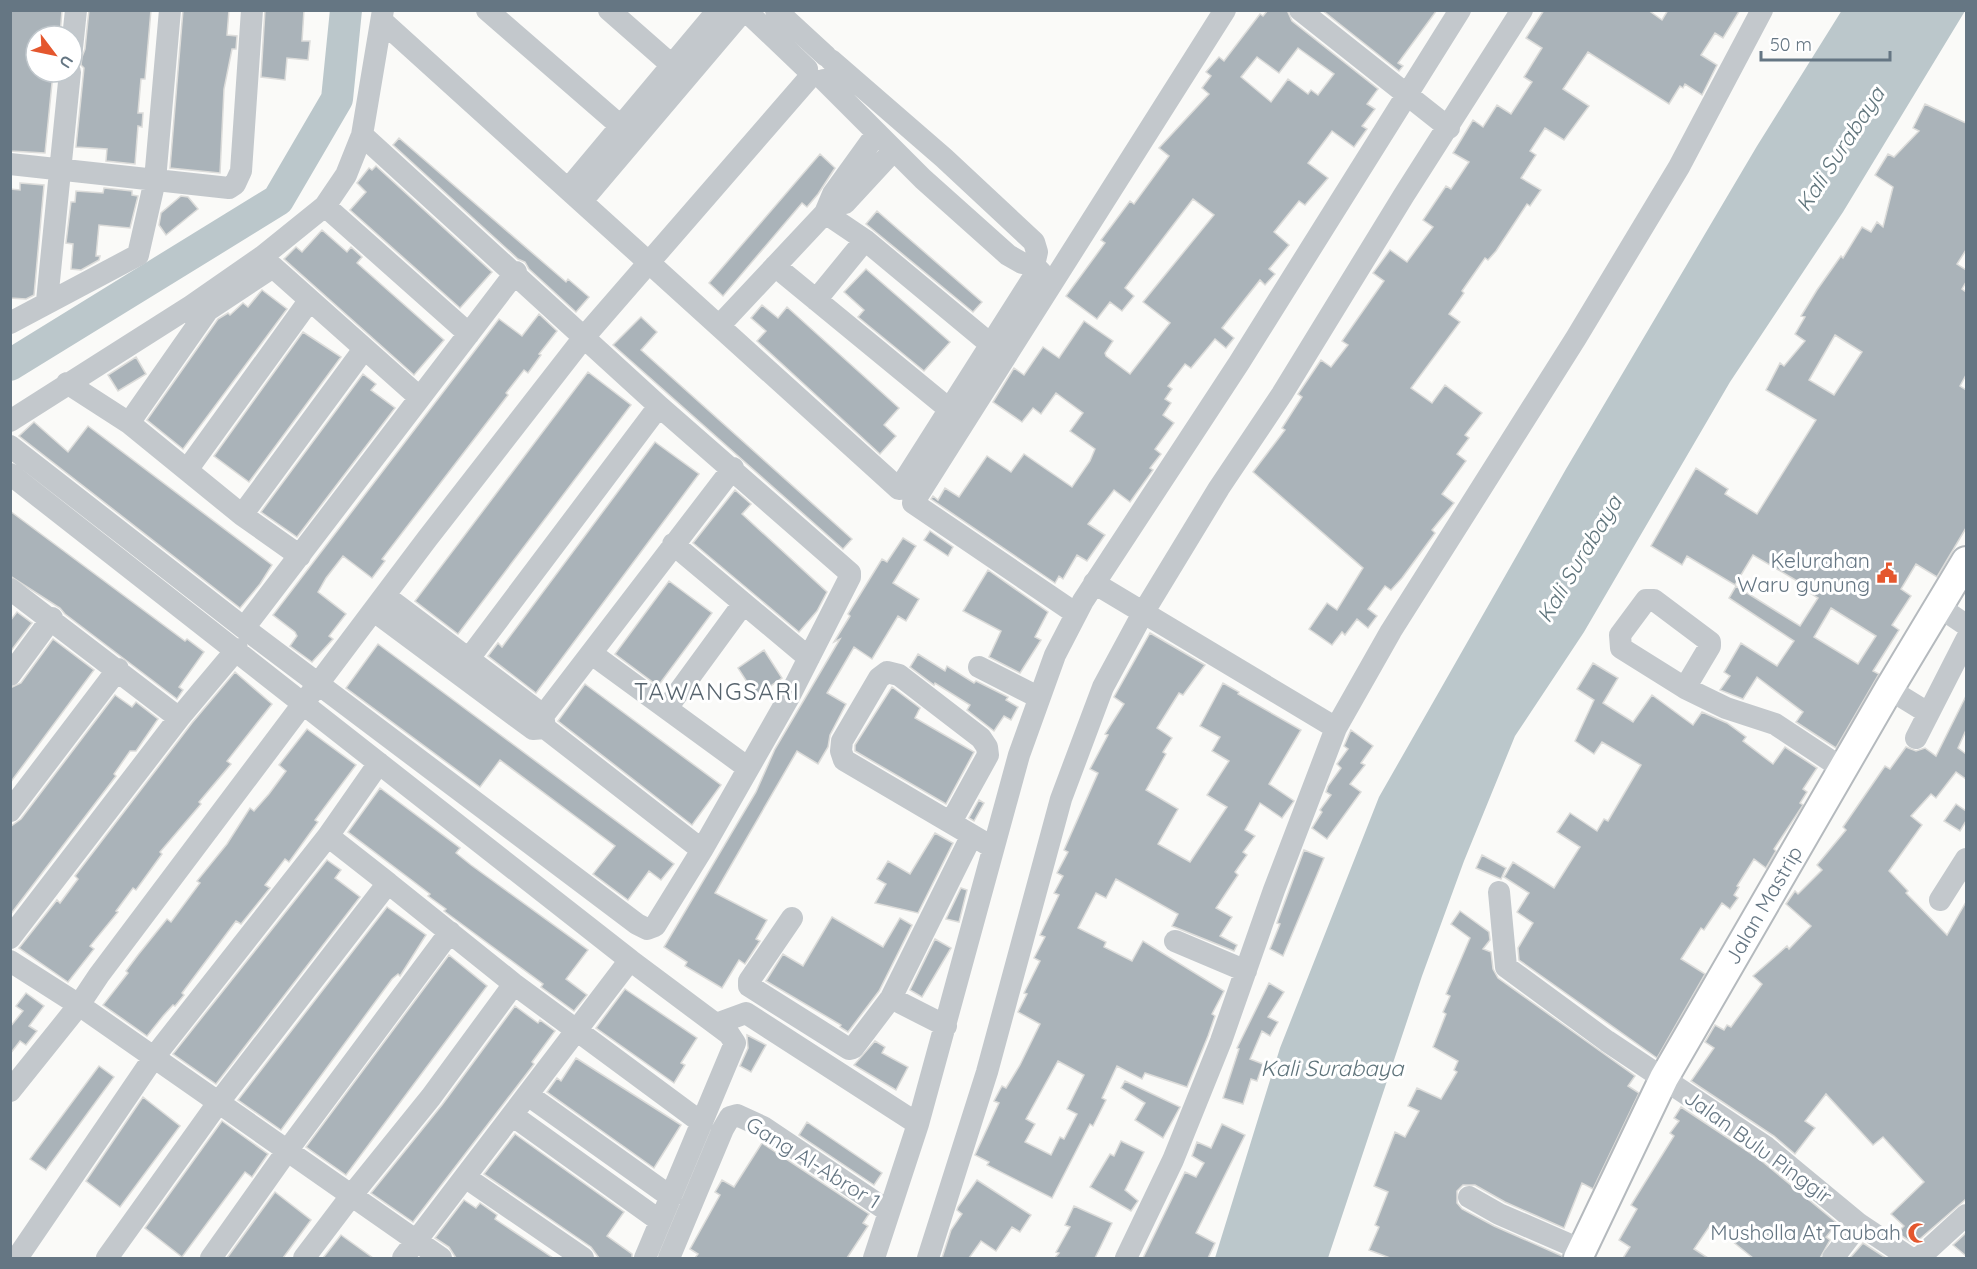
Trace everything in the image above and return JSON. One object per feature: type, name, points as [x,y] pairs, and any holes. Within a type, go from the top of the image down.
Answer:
[{"type":"main road","name":"Jalan Mastrip","points":[[1580,1254],[1664,1078],[1889,689],[1966,561]]},
{"type":"street","points":[[10,323],[47,301],[138,255],[155,180],[170,10]]},
{"type":"street","points":[[10,164],[229,188],[238,180],[241,171],[252,10]]},
{"type":"street","points":[[487,10],[627,133]]},
{"type":"street","points":[[609,10],[678,71]]},
{"type":"street","points":[[575,194],[678,71],[718,10]]},
{"type":"street","points":[[678,71],[745,10],[820,69],[944,158],[1034,242],[1041,273],[914,503],[1075,613]]},
{"type":"street","points":[[776,10],[820,69],[877,133],[923,179],[1008,255],[1041,273]]},
{"type":"street","points":[[382,16],[648,263],[899,489],[989,343],[1041,273],[1225,10]]},
{"type":"street","points":[[1300,10],[1445,126]]},
{"type":"street","points":[[874,1258],[918,1124],[992,847],[1038,697],[1075,613],[1099,586],[1239,363],[1410,99],[1460,10]]},
{"type":"street","points":[[928,1258],[987,1072],[1061,799],[1103,687],[1139,610],[1445,126],[1522,10]]},
{"type":"street","points":[[1126,1258],[1173,1160],[1336,728],[1391,631],[1576,338],[1679,167],[1762,10]]},
{"type":"street","points":[[10,421],[191,306],[263,256],[325,206],[345,175],[362,135],[382,16]]},
{"type":"street","points":[[10,1091],[79,1005],[99,975],[319,683],[585,336],[820,69]]},
{"type":"street","points":[[47,301],[69,84]]},
{"type":"street","points":[[719,326],[828,209],[833,194],[877,133]]},
{"type":"street","points":[[10,446],[244,628],[643,928],[651,928],[658,922],[702,850],[809,658],[850,577],[849,570],[659,406],[516,272],[362,135]]},
{"type":"street","points":[[828,209],[845,203],[894,150]]},
{"type":"street","points":[[923,179],[944,158]]},
{"type":"street","points":[[325,206],[469,334]]},
{"type":"street","points":[[828,209],[989,343]]},
{"type":"street","points":[[816,300],[865,240]]},
{"type":"street","points":[[775,266],[950,409]]},
{"type":"street","points":[[129,423],[202,316],[215,304],[273,267],[419,397]]},
{"type":"street","points":[[244,628],[516,272]]},
{"type":"street","points":[[187,470],[309,301]]},
{"type":"street","points":[[242,515],[363,349]]},
{"type":"street","points":[[67,383],[129,423],[242,515],[300,556]]},
{"type":"street","points":[[464,667],[659,406]]},
{"type":"street","points":[[540,724],[673,544],[733,468]]},
{"type":"street","points":[[10,474],[237,649],[630,960],[728,1018],[758,1020],[918,1124]]},
{"type":"street","points":[[673,544],[809,658]]},
{"type":"street","points":[[1099,586],[1336,728]]},
{"type":"street","points":[[10,589],[52,618],[179,718]]},
{"type":"street","points":[[379,604],[540,724],[702,850]]},
{"type":"street","points":[[667,708],[743,604]]},
{"type":"street","points":[[1938,606],[1966,625]]},
{"type":"street","points":[[10,675],[52,618]]},
{"type":"street","points":[[1916,738],[1966,640]]},
{"type":"street","points":[[10,938],[179,718],[237,649]]},
{"type":"street","points":[[592,654],[748,768]]},
{"type":"street","points":[[979,667],[1038,697]]},
{"type":"street","points":[[10,811],[118,669]]},
{"type":"street","points":[[951,822],[988,755],[987,747],[981,738],[899,675],[887,672],[879,678],[842,741],[841,751],[844,760],[992,847]]},
{"type":"street","points":[[1685,688],[1725,708],[1775,724],[1843,769]]},
{"type":"street","points":[[1889,689],[1928,713]]},
{"type":"street","points":[[17,1258],[154,1057],[328,836],[379,763]]},
{"type":"street","points":[[792,918],[749,981],[749,987],[849,1049],[853,1048],[891,998],[972,835]]},
{"type":"street","points":[[328,836],[514,984],[702,1124]]},
{"type":"street","points":[[1940,900],[1966,859]]},
{"type":"street","points":[[107,1258],[218,1103],[388,883]]},
{"type":"street","name":"Jalan Bulu Pinggir","points":[[1499,892],[1506,967],[1607,1041],[1766,1147],[1859,1224],[1910,1258]]},
{"type":"street","points":[[211,1258],[287,1151],[450,933]]},
{"type":"street","points":[[1175,941],[1246,971]]},
{"type":"street","points":[[409,1250],[630,960]]},
{"type":"street","points":[[10,961],[79,1005],[351,1196],[409,1250],[441,1258]]},
{"type":"street","points":[[304,1258],[431,1097],[514,984]]},
{"type":"street","points":[[891,998],[946,1026]]},
{"type":"street","points":[[645,1258],[735,1043],[729,1034],[728,1018]]},
{"type":"street","points":[[528,1095],[670,1197]]},
{"type":"street","points":[[512,1115],[660,1221]]},
{"type":"street","name":"Gang Al-Abror 1","points":[[669,1258],[723,1129],[730,1118],[737,1115],[763,1127],[888,1211]]},
{"type":"street","points":[[465,1177],[583,1258]]},
{"type":"street","points":[[1469,1197],[1580,1254]]},
{"type":"street","points":[[1919,1258],[1966,1215]]},
{"type":"street","points":[[1833,1258],[1859,1224]]},
{"type":"water","name":"Kali Surabaya","points":[[1842,10],[1965,11],[1843,212],[1730,382],[1584,632],[1515,736],[1464,861],[1422,976],[1328,1258],[1215,1258],[1280,1048],[1379,797],[1566,469],[1757,146]]},
{"type":"building","points":[[10,10],[62,10],[61,24],[24,24],[24,84],[52,84],[45,153],[10,151]]},
{"type":"building","points":[[89,10],[151,10],[145,79],[141,79],[138,113],[143,113],[142,127],[138,126],[135,164],[106,161],[107,149],[76,147],[84,84]]},
{"type":"building","points":[[183,10],[229,10],[227,35],[237,36],[236,49],[232,49],[224,89],[220,173],[170,168]]},
{"type":"building","points":[[265,10],[304,10],[302,41],[310,41],[308,60],[287,58],[285,80],[261,77]]},
{"type":"building","points":[[1268,10],[1287,10],[1292,21],[1378,89],[1367,104],[1375,109],[1362,126],[1367,129],[1354,147],[1332,131],[1308,163],[1328,178],[1305,205],[1299,201],[1274,232],[1289,245],[1269,269],[1275,274],[1265,285],[1260,280],[1222,328],[1234,338],[1226,348],[1215,339],[1191,368],[1185,364],[1168,386],[1172,389],[1165,399],[1171,403],[1163,415],[1174,423],[1155,449],[1161,454],[1150,468],[1153,470],[1130,502],[1114,490],[1088,524],[1105,535],[1087,561],[1077,555],[1063,579],[1059,576],[1055,583],[931,499],[933,496],[938,500],[945,488],[959,497],[987,456],[1011,472],[1024,454],[1072,487],[1090,461],[1095,449],[1070,431],[1083,413],[1056,393],[1041,414],[1033,408],[1022,422],[993,402],[1014,368],[1024,375],[1043,347],[1059,358],[1084,321],[1113,341],[1105,353],[1106,356],[1130,374],[1170,323],[1143,302],[1214,215],[1193,199],[1125,288],[1134,296],[1122,311],[1110,302],[1097,319],[1066,296],[1105,243],[1101,240],[1130,201],[1134,204],[1169,156],[1159,148],[1209,94],[1202,88],[1211,76],[1206,72],[1219,57],[1224,61],[1260,14],[1263,16]],"holes":[[[1298,48],[1334,74],[1318,95],[1311,90],[1308,94],[1288,79],[1271,102],[1241,77],[1257,57],[1279,73]]]},
{"type":"building","points":[[1322,10],[1437,10],[1398,63],[1403,66],[1399,71]]},
{"type":"building","points":[[1544,10],[1648,10],[1662,20],[1668,10],[1740,10],[1723,38],[1715,33],[1701,55],[1717,65],[1702,95],[1685,84],[1683,88],[1680,86],[1669,104],[1588,52],[1563,89],[1589,106],[1564,140],[1545,128],[1530,151],[1536,155],[1521,178],[1541,190],[1530,206],[1527,204],[1496,251],[1488,260],[1485,258],[1462,291],[1464,293],[1449,314],[1460,322],[1411,388],[1432,403],[1445,385],[1482,413],[1465,435],[1469,438],[1457,454],[1466,461],[1442,494],[1454,503],[1432,530],[1435,533],[1402,578],[1391,590],[1385,586],[1368,609],[1377,616],[1368,628],[1357,619],[1345,635],[1342,632],[1332,645],[1309,629],[1327,603],[1337,610],[1363,568],[1253,472],[1285,430],[1282,428],[1302,397],[1298,394],[1321,360],[1331,367],[1348,345],[1342,341],[1384,281],[1373,273],[1390,250],[1407,262],[1433,227],[1423,220],[1446,186],[1451,189],[1469,162],[1453,153],[1473,120],[1483,127],[1497,105],[1511,114],[1532,82],[1524,77],[1542,48],[1526,38]]},
{"type":"building","points":[[1925,104],[1966,123],[1966,250],[1957,264],[1966,270],[1966,282],[1962,289],[1966,292],[1966,375],[1960,386],[1966,390],[1966,528],[1937,577],[1916,564],[1901,589],[1911,596],[1892,625],[1899,630],[1873,671],[1879,674],[1836,748],[1796,722],[1803,712],[1757,677],[1743,699],[1720,690],[1730,676],[1724,672],[1741,643],[1777,666],[1794,641],[1729,598],[1736,586],[1800,626],[1818,598],[1802,588],[1804,585],[1753,555],[1735,585],[1687,556],[1682,565],[1651,546],[1696,468],[1728,489],[1725,494],[1757,514],[1816,420],[1766,390],[1780,363],[1784,366],[1805,341],[1795,334],[1805,317],[1801,316],[1841,256],[1843,258],[1862,227],[1871,232],[1877,222],[1883,227],[1893,187],[1875,175],[1888,154],[1894,157],[1919,131],[1913,128]],"holes":[[[1835,335],[1862,352],[1834,395],[1809,380]],[[1831,608],[1876,636],[1858,664],[1814,637]]]},
{"type":"building","points":[[399,138],[566,282],[568,279],[589,297],[576,312],[529,269],[525,262],[518,259],[393,145]]},
{"type":"building","points":[[820,154],[835,168],[818,194],[807,207],[802,203],[723,296],[709,283]]},
{"type":"building","points":[[376,166],[492,272],[460,308],[350,210],[366,192],[357,183],[369,168],[372,170]]},
{"type":"building","points":[[20,183],[44,185],[34,295],[26,299],[10,298],[10,189],[20,190]]},
{"type":"building","points":[[104,188],[132,191],[132,195],[138,196],[130,228],[99,225],[96,256],[100,256],[99,260],[81,270],[71,269],[73,244],[66,243],[71,202],[75,202],[76,191],[103,193]]},
{"type":"building","points":[[181,196],[188,197],[198,209],[166,235],[159,225],[161,213]]},
{"type":"building","points":[[877,211],[982,302],[973,312],[866,224]]},
{"type":"building","points":[[322,230],[347,252],[351,247],[362,257],[357,263],[444,340],[414,375],[284,259],[296,247],[302,252]]},
{"type":"building","points":[[866,269],[950,342],[924,371],[858,317],[864,310],[844,292]]},
{"type":"building","points":[[262,290],[287,309],[183,449],[147,420],[218,319],[228,313],[230,315],[243,303],[248,307]]},
{"type":"building","points":[[762,305],[778,318],[787,307],[899,408],[884,425],[896,436],[880,454],[757,341],[766,331],[751,318]]},
{"type":"building","points":[[539,314],[557,331],[528,373],[524,370],[506,393],[508,395],[382,559],[385,561],[372,578],[343,556],[326,578],[318,592],[346,614],[329,636],[333,639],[312,662],[290,646],[297,636],[295,632],[273,615],[499,319],[522,336]]},
{"type":"building","points":[[641,317],[657,332],[641,350],[852,539],[843,549],[613,345]]},
{"type":"building","points":[[303,332],[341,357],[249,482],[214,456]]},
{"type":"building","points":[[136,357],[146,374],[118,391],[108,375]]},
{"type":"building","points":[[588,372],[631,405],[458,634],[415,601]]},
{"type":"building","points":[[363,374],[376,384],[371,390],[395,408],[297,537],[261,512]]},
{"type":"building","points":[[34,422],[68,452],[88,426],[272,565],[260,584],[240,608],[19,436]]},
{"type":"building","points":[[655,442],[699,474],[536,693],[488,656],[498,643],[502,647]]},
{"type":"building","points":[[735,490],[751,504],[742,514],[827,592],[817,611],[799,632],[693,543]]},
{"type":"building","points":[[10,511],[185,641],[187,639],[204,652],[179,687],[183,690],[177,699],[60,608],[10,576]]},
{"type":"building","points":[[930,531],[953,547],[948,556],[924,540]]},
{"type":"building","points":[[903,538],[916,546],[893,583],[919,599],[906,621],[898,616],[872,659],[854,647],[827,693],[846,704],[830,735],[828,747],[818,764],[797,751],[715,893],[767,920],[756,939],[760,941],[745,964],[739,960],[722,988],[685,966],[687,962],[664,947],[756,792],[775,749],[840,639],[834,642],[850,616],[848,614],[882,559],[887,562]]},
{"type":"building","points":[[988,570],[1048,612],[1035,637],[1041,640],[1020,673],[989,657],[1001,631],[963,611]]},
{"type":"building","points":[[669,581],[712,613],[658,686],[615,654]]},
{"type":"building","points":[[17,612],[32,623],[10,652],[10,621]]},
{"type":"building","points":[[1150,633],[1205,665],[1183,695],[1179,693],[1157,728],[1172,738],[1146,790],[1178,809],[1158,844],[1190,862],[1227,807],[1207,795],[1229,761],[1212,751],[1220,737],[1200,726],[1223,683],[1301,730],[1269,784],[1294,801],[1282,818],[1260,803],[1245,830],[1255,836],[1243,852],[1247,855],[1235,872],[1238,875],[1216,908],[1232,917],[1220,936],[1237,945],[1234,951],[1172,926],[1178,914],[1116,879],[1106,898],[1096,893],[1078,928],[1106,942],[1104,947],[1132,961],[1143,941],[1224,991],[1212,1014],[1215,1016],[1187,1087],[1145,1073],[1142,1079],[1117,1066],[1102,1098],[1106,1100],[1093,1126],[1090,1124],[1052,1198],[987,1165],[989,1162],[975,1155],[999,1103],[994,1101],[1002,1086],[1006,1088],[1020,1065],[1040,1024],[1018,1012],[1027,994],[1024,993],[1040,961],[1034,958],[1045,937],[1040,935],[1059,895],[1054,893],[1063,876],[1057,873],[1068,852],[1064,850],[1098,773],[1090,769],[1108,735],[1105,734],[1124,704],[1114,697]],"holes":[[[1058,1061],[1084,1075],[1067,1109],[1077,1114],[1064,1139],[1060,1137],[1051,1155],[1025,1142],[1035,1124],[1026,1119]]]},
{"type":"building","points":[[53,639],[94,670],[10,783],[10,688],[21,683]]},
{"type":"building","points":[[378,644],[674,864],[661,880],[649,871],[628,900],[593,874],[615,846],[500,760],[480,787],[346,688]]},
{"type":"building","points":[[764,650],[782,678],[756,696],[738,668]]},
{"type":"building","points":[[918,654],[945,671],[947,666],[974,683],[976,681],[1008,697],[1006,700],[1018,707],[1011,720],[1004,716],[994,731],[967,710],[970,705],[935,683],[934,685],[910,667]]},
{"type":"building","points":[[1593,663],[1618,678],[1603,703],[1633,722],[1652,695],[1693,725],[1702,712],[1727,723],[1746,737],[1743,741],[1773,764],[1785,747],[1817,768],[1803,789],[1807,792],[1800,803],[1803,805],[1774,849],[1776,851],[1766,868],[1754,859],[1737,886],[1739,887],[1734,895],[1738,898],[1730,909],[1722,903],[1704,930],[1701,928],[1681,959],[1705,974],[1657,1058],[1519,960],[1518,948],[1533,923],[1517,912],[1529,893],[1504,877],[1513,862],[1554,888],[1580,847],[1557,832],[1570,813],[1597,831],[1604,819],[1608,821],[1641,765],[1602,742],[1594,754],[1575,741],[1594,700],[1577,689]]},
{"type":"building","points":[[235,672],[272,704],[227,761],[231,764],[199,802],[201,804],[160,852],[162,854],[136,890],[133,888],[116,911],[118,912],[90,946],[94,949],[68,982],[19,948],[57,900],[60,903],[78,879],[75,876],[192,723]]},
{"type":"building","points":[[585,684],[721,785],[692,825],[558,721]]},
{"type":"building","points":[[892,687],[920,708],[915,718],[974,752],[946,804],[855,751],[855,745]]},
{"type":"building","points":[[115,695],[132,707],[136,702],[158,719],[136,751],[130,751],[114,774],[116,776],[10,915],[10,827],[21,819]]},
{"type":"building","points":[[1966,696],[1966,730],[1958,748],[1966,754],[1966,779],[1956,772],[1936,798],[1931,794],[1911,816],[1922,825],[1889,871],[1908,891],[1906,893],[1947,935],[1966,902],[1966,1199],[1914,1244],[1897,1233],[1904,1226],[1891,1214],[1924,1182],[1883,1137],[1873,1145],[1826,1094],[1805,1121],[1815,1128],[1795,1154],[1774,1136],[1691,1081],[1714,1048],[1705,1042],[1715,1025],[1724,1030],[1727,1025],[1731,1027],[1762,984],[1753,976],[1787,946],[1789,949],[1811,926],[1786,904],[1795,891],[1798,894],[1822,870],[1817,865],[1846,830],[1843,827],[1885,766],[1890,769],[1906,747],[1916,751],[1925,748],[1936,756]]},
{"type":"building","points":[[307,729],[356,765],[315,820],[318,822],[289,862],[285,859],[265,885],[270,888],[241,924],[236,921],[182,993],[184,995],[147,1036],[103,1005],[128,973],[126,971],[167,919],[171,922],[200,883],[197,881],[227,844],[250,808],[254,811],[286,771],[279,765]]},
{"type":"building","points":[[1351,730],[1373,746],[1361,763],[1365,765],[1350,784],[1361,792],[1327,839],[1312,828],[1322,812],[1320,810],[1331,795],[1326,792],[1341,768],[1337,764],[1348,749],[1344,746]]},
{"type":"building","points":[[380,788],[460,848],[456,853],[471,865],[588,950],[566,979],[587,995],[574,1011],[541,987],[543,984],[444,911],[446,909],[428,896],[430,894],[348,832]]},
{"type":"building","points":[[979,800],[984,803],[974,821],[969,818]]},
{"type":"building","points":[[1956,804],[1966,811],[1966,821],[1960,831],[1944,821]]},
{"type":"building","points":[[935,833],[953,843],[918,913],[875,903],[886,884],[877,879],[888,861],[910,874]]},
{"type":"building","points":[[1304,850],[1324,858],[1283,956],[1270,949],[1280,924],[1277,923]]},
{"type":"building","points":[[1482,855],[1506,868],[1501,879],[1476,868]]},
{"type":"building","points":[[327,860],[341,870],[335,878],[360,897],[216,1084],[173,1054]]},
{"type":"building","points":[[961,888],[967,890],[959,922],[946,919]]},
{"type":"building","points":[[387,907],[426,935],[400,976],[398,974],[392,979],[281,1130],[238,1100]]},
{"type":"building","points":[[1460,911],[1489,932],[1490,940],[1483,949],[1491,952],[1493,969],[1498,978],[1635,1076],[1628,1086],[1639,1093],[1593,1189],[1582,1183],[1564,1228],[1505,1202],[1475,1185],[1463,1185],[1457,1191],[1457,1203],[1462,1209],[1562,1258],[1390,1258],[1369,1250],[1379,1227],[1375,1225],[1388,1192],[1374,1186],[1395,1132],[1405,1137],[1419,1111],[1408,1106],[1417,1088],[1441,1099],[1457,1072],[1454,1070],[1458,1061],[1433,1047],[1446,1014],[1443,1012],[1450,996],[1446,994],[1470,938],[1451,924]]},
{"type":"building","points":[[832,917],[883,947],[900,918],[912,925],[879,991],[848,1032],[840,1027],[841,1025],[766,981],[783,954],[803,966]]},
{"type":"building","points":[[935,939],[951,948],[922,997],[910,990]]},
{"type":"building","points":[[449,955],[487,986],[346,1175],[306,1147]]},
{"type":"building","points":[[1269,983],[1284,992],[1268,1017],[1278,1022],[1270,1036],[1262,1031],[1250,1059],[1263,1064],[1257,1081],[1251,1079],[1243,1104],[1223,1098],[1239,1049],[1237,1048]]},
{"type":"building","points":[[625,989],[697,1038],[681,1063],[685,1065],[674,1083],[596,1028]]},
{"type":"building","points":[[26,993],[44,1006],[29,1026],[37,1031],[26,1045],[20,1041],[10,1054],[10,1027],[23,1011],[16,1006]]},
{"type":"building","points":[[515,1006],[538,1023],[540,1020],[555,1031],[532,1062],[534,1064],[413,1222],[371,1193],[442,1105]]},
{"type":"building","points":[[747,1035],[766,1045],[751,1072],[740,1066],[748,1048]]},
{"type":"building","points":[[875,1041],[885,1047],[882,1053],[908,1067],[896,1090],[854,1065]]},
{"type":"building","points":[[576,1058],[681,1125],[654,1168],[547,1092],[557,1078],[561,1081]]},
{"type":"building","points":[[99,1066],[114,1077],[46,1170],[30,1159]]},
{"type":"building","points":[[1125,1081],[1180,1107],[1163,1138],[1135,1120],[1145,1103],[1121,1088]]},
{"type":"building","points":[[143,1097],[180,1126],[120,1207],[86,1181]]},
{"type":"building","points":[[1681,1107],[1758,1158],[1837,1223],[1826,1237],[1830,1240],[1820,1258],[1753,1258],[1711,1224],[1694,1249],[1708,1258],[1623,1258],[1630,1247],[1619,1240],[1637,1209],[1631,1205],[1674,1136],[1670,1133],[1679,1121],[1674,1118]]},
{"type":"building","points":[[222,1121],[268,1154],[252,1177],[245,1172],[182,1257],[145,1228]]},
{"type":"building","points":[[807,1122],[882,1173],[874,1185],[799,1135]]},
{"type":"building","points":[[1222,1124],[1245,1135],[1196,1233],[1215,1243],[1208,1258],[1143,1258],[1185,1172],[1196,1177],[1204,1163],[1192,1156],[1197,1142],[1211,1148]]},
{"type":"building","points":[[515,1134],[624,1212],[607,1236],[632,1254],[632,1258],[599,1258],[591,1247],[484,1174]]},
{"type":"building","points":[[1121,1141],[1144,1152],[1125,1190],[1138,1201],[1131,1211],[1090,1187],[1110,1154],[1114,1156]]},
{"type":"building","points":[[762,1143],[869,1214],[863,1223],[868,1226],[847,1258],[695,1258],[698,1254],[690,1249],[720,1195],[715,1192],[722,1180],[734,1187]]},
{"type":"building","points":[[977,1180],[1031,1215],[1020,1232],[1012,1227],[996,1251],[981,1241],[969,1258],[942,1258],[951,1230],[962,1214],[957,1210],[958,1207]]},
{"type":"building","points":[[275,1192],[311,1220],[283,1258],[227,1258]]},
{"type":"building","points":[[464,1200],[476,1208],[480,1203],[497,1215],[495,1219],[553,1258],[456,1258],[449,1247],[435,1238]]},
{"type":"building","points":[[1074,1206],[1112,1223],[1095,1258],[1055,1258],[1070,1227],[1065,1225]]},
{"type":"building","points":[[1966,1233],[1966,1256],[1953,1245]]},
{"type":"building","points":[[341,1235],[373,1258],[323,1258]]},
{"type":"building","points":[[1863,1243],[1886,1258],[1850,1258]]},
{"type":"waterway","points":[[10,365],[278,200],[337,99],[346,10]]},
{"type":"place","name":"Kelurahan Waru gunung","points":[[1887,573]]},
{"type":"place","name":"Musholla At Taubah","points":[[1918,1233]]},
{"type":"district","name":"TAWANGSARI","points":[[717,692]]}]
